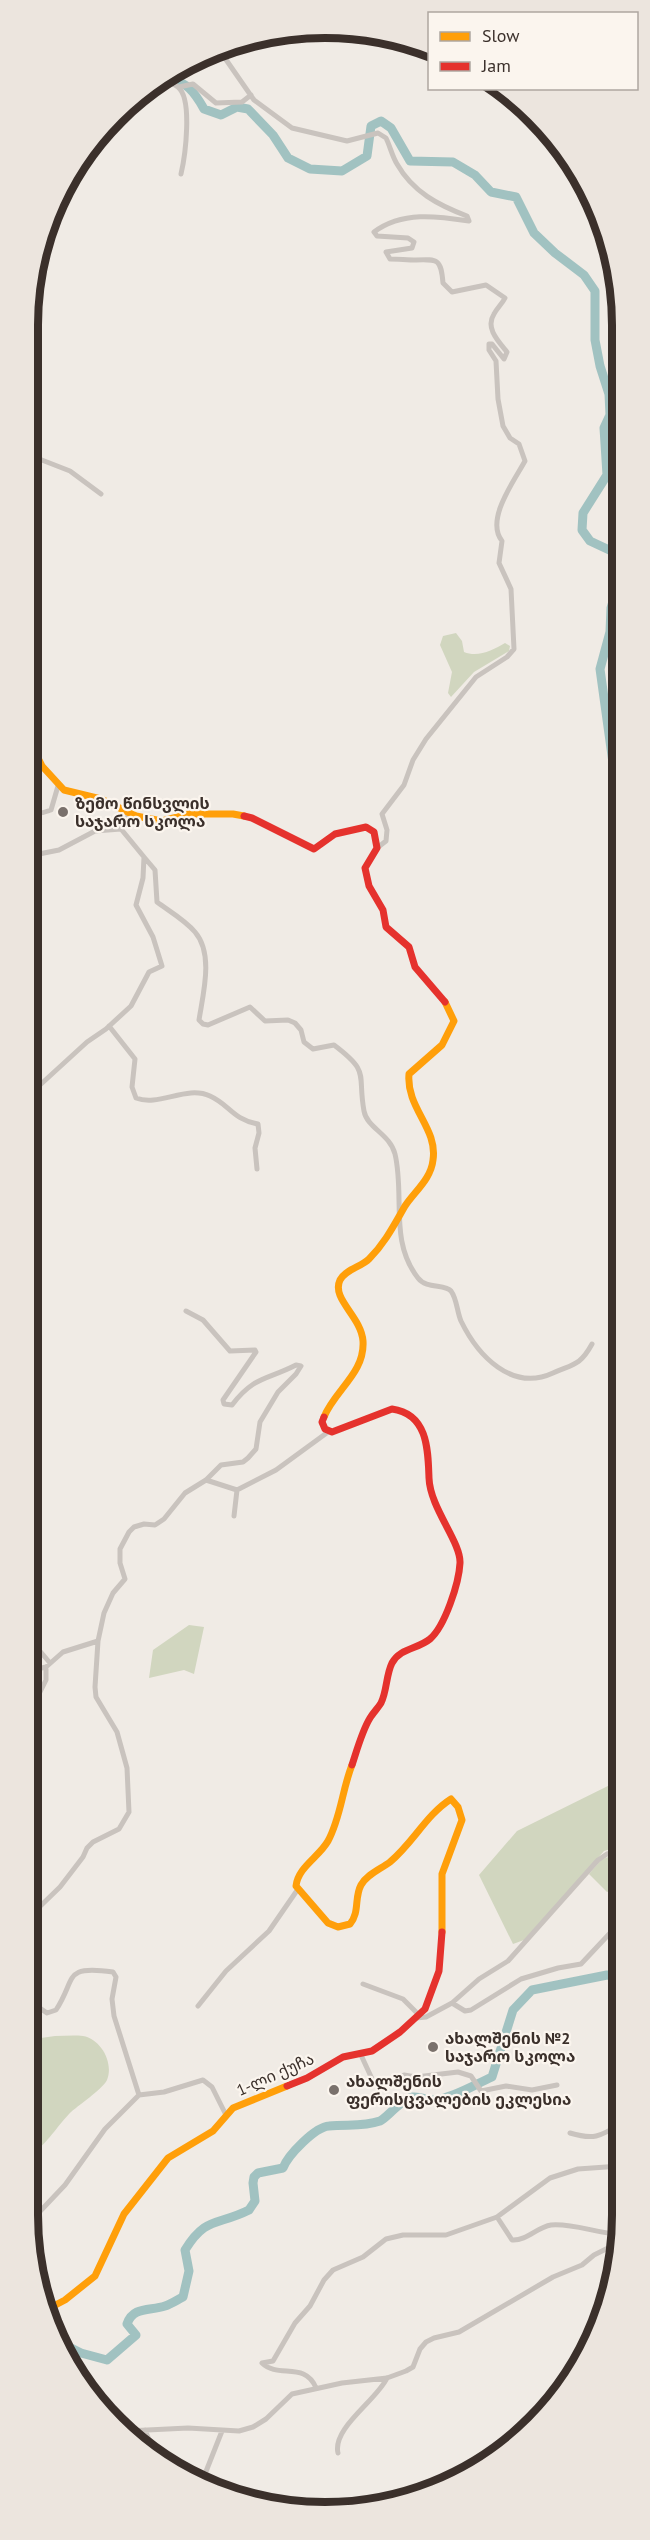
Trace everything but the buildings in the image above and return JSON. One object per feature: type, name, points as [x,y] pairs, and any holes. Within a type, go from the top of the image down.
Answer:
[{"type":"street","points":[[224,56],[251,96],[274,117],[292,128],[348,141],[378,134],[386,138],[396,162],[411,184],[424,195],[467,216],[469,221],[415,216],[382,225],[374,232],[377,236],[408,238],[414,242],[412,248],[386,252],[390,259],[432,258],[439,262],[443,283],[452,292],[486,285],[505,298],[492,317],[492,328],[495,338],[507,352],[504,359],[492,344],[489,344],[489,350],[496,361],[502,426],[510,438],[519,444],[525,460],[508,490],[496,523],[496,534],[502,541],[499,563],[511,589],[514,649],[507,657],[476,677],[426,739],[413,760],[404,785],[382,814],[387,830],[386,841],[377,848],[365,868],[369,886],[382,910],[386,927],[409,947],[415,967],[434,987],[449,1008],[454,1021],[442,1045],[409,1074],[409,1091],[413,1104],[433,1140],[434,1156],[427,1179],[404,1208],[398,1223],[369,1259],[362,1266],[345,1273],[337,1290],[340,1301],[359,1324],[363,1347],[348,1382],[324,1414],[322,1422],[328,1432]]},
{"type":"street","points":[[169,83],[179,87],[193,84],[216,103],[242,102],[251,96]]},
{"type":"street","points":[[179,87],[186,99],[185,157],[181,174]]},
{"type":"street","points":[[38,459],[70,471],[101,494]]},
{"type":"street","points":[[38,758],[58,786],[64,790],[101,799],[136,816],[162,821],[189,814],[233,814],[266,823],[314,849],[335,834],[366,826],[374,832],[377,848]]},
{"type":"street","points":[[38,814],[51,810],[58,786]]},
{"type":"street","points":[[121,829],[130,812]]},
{"type":"street","points":[[38,854],[59,850],[95,831],[121,829]]},
{"type":"street","points":[[121,829],[155,870],[157,902],[195,932],[203,947],[205,980],[199,1020],[208,1025],[250,1007],[265,1021],[288,1020],[295,1023],[301,1030],[304,1042],[313,1049],[334,1045],[356,1065],[363,1076],[364,1114],[378,1132],[391,1141],[395,1155],[401,1206],[398,1223],[405,1252],[418,1278],[432,1287],[447,1288],[451,1292],[462,1323],[488,1362],[521,1378],[542,1377],[572,1367],[587,1354],[592,1344]]},
{"type":"street","points":[[38,1086],[131,1006],[149,972],[162,966],[153,937],[136,905],[143,878],[144,857]]},
{"type":"street","points":[[109,1026],[135,1059],[132,1087],[136,1098],[144,1101],[191,1093],[210,1095],[238,1118],[258,1124],[259,1133],[255,1148],[257,1168]]},
{"type":"street","points":[[38,1908],[60,1887],[83,1857],[87,1848],[93,1842],[119,1829],[129,1812],[127,1768],[117,1732],[96,1697],[95,1687],[98,1641],[109,1600],[125,1579],[120,1563],[120,1549],[134,1527],[144,1524],[155,1525],[164,1519],[185,1493],[206,1480],[221,1465],[243,1462],[256,1449],[260,1422],[278,1392],[301,1366],[296,1365],[263,1377],[247,1389],[232,1405],[224,1404],[223,1400],[227,1391],[256,1352],[255,1350],[230,1351],[203,1320],[186,1311]]},
{"type":"street","points":[[206,1480],[237,1490],[276,1470],[328,1432],[392,1409],[400,1409],[411,1418],[424,1436],[429,1452],[430,1488],[460,1556],[459,1577],[435,1633],[429,1640],[408,1647],[392,1663],[381,1703],[369,1719],[350,1772],[337,1822],[326,1844],[297,1877],[298,1889],[328,1923],[338,1927],[350,1924],[356,1916],[357,1894],[364,1881],[405,1849],[445,1802],[451,1799],[455,1803],[462,1820],[442,1874],[443,1914],[439,1971],[430,1999],[417,2017]]},
{"type":"street","points":[[234,1516],[237,1490]]},
{"type":"street","points":[[38,1668],[48,1665],[63,1652],[98,1641]]},
{"type":"street","points":[[38,1651],[48,1665],[46,1680],[38,1696]]},
{"type":"street","points":[[417,2017],[426,2017],[452,2003],[479,1979],[508,1961],[598,1860],[612,1853]]},
{"type":"street","points":[[198,2006],[226,1971],[269,1932],[298,1889]]},
{"type":"street","points":[[452,2003],[465,2011],[471,2010],[521,1978],[581,1964],[612,1931]]},
{"type":"street","points":[[38,2006],[41,2010],[52,2013],[61,2003],[70,1978],[75,1974],[99,1970],[113,1972],[116,1977],[112,1999],[114,2016],[139,2095]]},
{"type":"street","points":[[363,1984],[403,2000],[417,2017]]},
{"type":"street","name":"1-ლი ქუჩა","points":[[53,2306],[65,2300],[95,2276],[124,2214],[168,2158],[213,2131],[233,2108],[308,2078],[343,2056],[361,2055],[372,2051],[417,2017]]},
{"type":"street","points":[[361,2055],[373,2081],[378,2084],[404,2075],[416,2078],[458,2072],[471,2076],[481,2091],[506,2086],[532,2090],[557,2085]]},
{"type":"street","points":[[38,2213],[65,2186],[105,2129],[139,2095],[164,2092],[203,2080],[212,2087],[226,2115]]},
{"type":"street","points":[[570,2133],[584,2137],[601,2137],[612,2129]]},
{"type":"street","points":[[316,2388],[312,2378],[307,2374],[267,2368],[262,2363],[273,2361],[295,2323],[310,2306],[324,2280],[333,2270],[363,2257],[386,2240],[403,2235],[446,2235],[497,2217],[550,2178],[578,2169],[612,2167]]},
{"type":"street","points":[[497,2217],[512,2240],[519,2240],[550,2225],[584,2228],[612,2234]]},
{"type":"street","points":[[135,2431],[188,2428],[239,2431],[266,2420],[291,2394],[316,2388],[387,2378],[413,2367],[420,2349],[426,2342],[459,2332],[553,2277],[582,2265],[594,2255],[611,2247]]},
{"type":"street","points":[[338,2453],[337,2448],[345,2428],[382,2388],[387,2378]]},
{"type":"street","points":[[145,2430],[150,2443]]},
{"type":"street","points":[[204,2476],[222,2431]]},
{"type":"green space","points":[[456,633],[462,641],[464,652],[469,654],[485,652],[505,643],[510,646],[509,651],[474,672],[451,697],[448,693],[452,672],[440,645],[443,636]]},
{"type":"green space","points":[[189,1625],[204,1627],[194,1674],[184,1670],[149,1678],[153,1650]]},
{"type":"green space","points":[[612,1784],[612,1848],[604,1851],[524,1940],[513,1944],[479,1875],[517,1831]]},
{"type":"green space","points":[[612,1855],[612,1890],[607,1892],[589,1874],[601,1860]]},
{"type":"green space","points":[[55,2036],[89,2038],[104,2053],[109,2073],[107,2080],[100,2088],[69,2114],[38,2148],[38,2038]]},
{"type":"waterway","points":[[175,80],[189,89],[204,109],[221,115],[237,107],[248,109],[273,135],[288,158],[310,169],[342,171],[367,156],[371,126],[381,121],[391,128],[410,161],[453,162],[475,175],[491,192],[516,197],[534,233],[555,253],[584,275],[595,291],[595,340],[609,394],[610,415],[604,428],[607,475],[583,513],[582,530],[590,541],[612,551]]},
{"type":"waterway","points":[[612,605],[610,632],[600,669],[612,756]]},
{"type":"waterway","points":[[70,2347],[107,2360],[136,2335],[127,2324],[133,2314],[165,2306],[183,2297],[189,2271],[185,2250],[192,2239],[213,2223],[249,2210],[255,2201],[254,2177],[258,2173],[283,2168],[296,2149],[317,2131],[329,2126],[374,2123],[380,2121],[408,2098],[433,2100],[443,2098],[457,2094],[492,2077],[513,2010],[532,1990],[612,1976]]},
{"type":"traffic: slow","points":[[38,758],[42,766],[64,790],[101,799],[136,816],[162,821],[189,814],[244,816]]},
{"type":"traffic: slow","points":[[324,1417],[354,1372],[362,1352],[361,1332],[340,1294],[338,1287],[340,1280],[346,1273],[369,1259],[380,1247],[432,1167],[431,1138],[412,1097],[409,1074],[442,1045],[454,1021],[445,1002]]},
{"type":"traffic: slow","points":[[352,1765],[339,1813],[328,1841],[301,1873],[296,1886],[328,1923],[338,1927],[350,1924],[355,1915],[359,1890],[364,1881],[390,1862],[434,1813],[451,1799],[458,1807],[462,1820],[442,1874],[442,1932]]},
{"type":"traffic: slow","points":[[53,2306],[65,2300],[95,2276],[124,2214],[168,2158],[213,2131],[233,2108],[287,2086]]},
{"type":"traffic: jam","points":[[244,816],[314,849],[335,834],[366,827],[374,832],[377,848],[365,868],[369,886],[383,910],[386,927],[409,947],[415,967],[445,1002]]},
{"type":"traffic: jam","points":[[324,1417],[322,1422],[325,1429],[332,1432],[392,1409],[404,1412],[413,1418],[424,1435],[434,1501],[456,1545],[460,1563],[450,1604],[436,1633],[425,1642],[404,1651],[392,1663],[383,1698],[370,1718],[352,1765]]},
{"type":"traffic: jam","points":[[287,2086],[307,2078],[343,2057],[372,2051],[400,2032],[425,2009],[439,1971],[442,1932]]},
{"type":"place","name":"ზემო წინსვლის საჯარო სკოლა","points":[[63,812]]},
{"type":"place","name":"ახალშენის №2 საჯარო სკოლა","points":[[433,2047]]},
{"type":"place","name":"ახალშენის ფერისცვალების ეკლესია","points":[[334,2090]]}]
